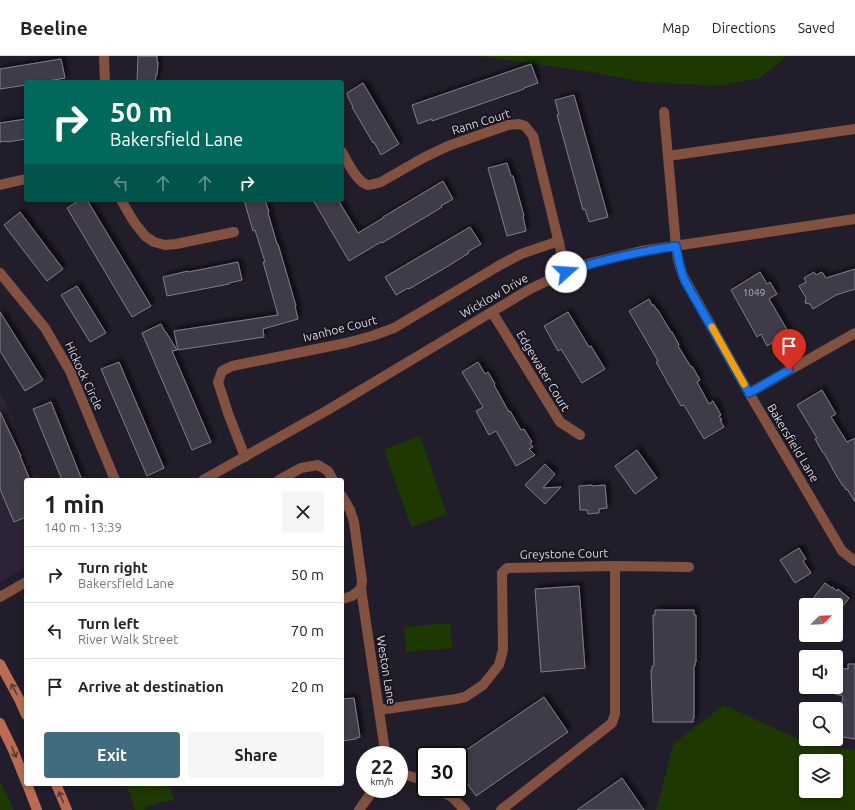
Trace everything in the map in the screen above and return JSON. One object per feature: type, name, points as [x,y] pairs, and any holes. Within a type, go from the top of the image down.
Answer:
[{"type":"main road","points":[[0,664],[24,710]]},
{"type":"main road","points":[[0,723],[24,778]]},
{"type":"main road","points":[[27,786],[37,810]]},
{"type":"main road","points":[[57,786],[67,810]]},
{"type":"street","points":[[104,56],[105,80]]},
{"type":"street","name":"Bakersfield Lane","points":[[664,112],[676,246],[678,260],[685,281],[842,551],[855,561]]},
{"type":"street","name":"Rann Court","points":[[344,155],[356,176],[362,182],[368,185],[375,184],[448,146],[508,125],[519,124],[525,126],[532,136],[566,272]]},
{"type":"street","points":[[668,156],[855,129]]},
{"type":"street","points":[[0,185],[24,179]]},
{"type":"street","points":[[122,202],[134,222],[145,236],[154,242],[165,245],[234,232]]},
{"type":"street","name":"Wicklow Drive","points":[[207,478],[332,407],[530,289],[566,272],[591,263],[641,251],[855,219]]},
{"type":"street","name":"Ivanhoe Court","points":[[245,457],[228,414],[218,382],[222,372],[232,366],[346,343],[394,328],[500,265],[521,254],[559,240]]},
{"type":"street","name":"Hickock Circle","points":[[0,273],[45,328],[70,371],[114,478]]},
{"type":"street","name":"Edgewater Court","points":[[492,312],[560,422],[580,435]]},
{"type":"street","points":[[749,393],[855,333]]},
{"type":"street","points":[[283,478],[301,468],[318,465],[328,471],[333,478]]},
{"type":"street","name":"Weston Lane","points":[[344,500],[350,510],[354,522],[362,581],[361,589],[384,746]]},
{"type":"street","name":"Greystone Court","points":[[501,810],[612,723],[615,714],[615,566]]},
{"type":"street","name":"Greystone Court","points":[[379,710],[456,699],[465,696],[483,685],[499,665],[503,650],[502,573],[507,568],[615,566],[689,567]]},
{"type":"street","points":[[0,597],[24,583]]},
{"type":"street","points":[[344,598],[352,596],[361,589]]},
{"type":"street","points":[[359,810],[368,798]]},
{"type":"street","points":[[453,798],[465,810]]},
{"type":"shaded area","points":[[0,394],[9,410],[37,478],[24,478],[24,568],[0,582]]},
{"type":"green space","points":[[479,56],[787,56],[760,78],[719,86],[641,82],[592,72]]},
{"type":"green space","points":[[420,436],[447,514],[411,527],[384,449]]},
{"type":"green space","points":[[450,623],[453,648],[406,652],[404,627]]},
{"type":"green space","points":[[724,705],[799,739],[799,746],[824,746],[855,750],[855,810],[656,810],[674,743]]},
{"type":"green space","points":[[0,781],[14,810],[0,810]]},
{"type":"green space","points":[[127,786],[170,786],[174,800],[144,808],[145,810],[135,810]]},
{"type":"building","points":[[138,56],[157,56],[158,62],[155,80],[137,80]]},
{"type":"building","points":[[61,59],[65,78],[54,80],[24,80],[24,85],[0,89],[0,69]]},
{"type":"building","points":[[531,64],[538,83],[432,121],[432,119],[418,124],[412,105]]},
{"type":"building","points":[[363,83],[399,144],[381,155],[352,107],[347,93]]},
{"type":"building","points":[[574,95],[608,217],[589,222],[585,209],[583,210],[557,115],[559,115],[555,100]]},
{"type":"building","points":[[24,119],[24,139],[0,142],[0,123]]},
{"type":"building","points":[[507,163],[511,176],[513,176],[524,216],[526,231],[507,236],[488,168]]},
{"type":"building","points":[[443,181],[453,199],[382,243],[381,242],[349,261],[314,202],[339,202],[358,233]]},
{"type":"building","points":[[77,202],[88,202],[151,306],[132,317],[67,208]]},
{"type":"building","points":[[245,202],[266,202],[296,306],[298,319],[263,329],[264,337],[178,350],[174,331],[278,315],[263,262],[265,262],[255,230],[253,231]]},
{"type":"building","points":[[20,212],[63,269],[47,281],[4,225]]},
{"type":"building","points":[[470,227],[481,244],[445,268],[396,295],[385,277]]},
{"type":"building","points":[[238,262],[242,280],[167,296],[163,277]]},
{"type":"building","points":[[855,269],[855,289],[836,295],[813,309],[810,304],[805,303],[806,298],[799,286],[806,282],[804,278],[814,272],[816,275],[822,272],[826,278]]},
{"type":"building","points":[[760,272],[767,284],[770,282],[777,294],[769,299],[789,333],[767,346],[761,334],[757,337],[731,290]]},
{"type":"building","points":[[77,286],[106,333],[90,342],[61,295]]},
{"type":"building","points":[[649,299],[672,332],[679,345],[678,346],[700,380],[697,382],[709,404],[713,401],[721,415],[719,416],[722,420],[720,420],[724,427],[704,439],[684,405],[681,406],[656,362],[658,361],[629,311]]},
{"type":"building","points":[[0,312],[43,380],[25,391],[0,351]]},
{"type":"building","points":[[568,312],[589,347],[591,346],[605,369],[582,383],[561,349],[558,351],[544,326]]},
{"type":"building","points":[[161,324],[177,350],[172,351],[211,442],[192,450],[142,333]]},
{"type":"building","points":[[119,362],[164,468],[147,476],[101,369]]},
{"type":"building","points":[[478,362],[485,374],[488,372],[509,412],[510,411],[521,430],[524,429],[532,442],[530,443],[533,447],[529,449],[535,455],[516,466],[496,431],[489,435],[476,411],[483,407],[462,372]]},
{"type":"building","points":[[822,390],[836,414],[831,417],[847,442],[855,438],[855,502],[836,475],[815,439],[817,438],[797,405]]},
{"type":"building","points":[[51,402],[81,478],[61,478],[33,409]]},
{"type":"building","points":[[0,412],[21,456],[29,478],[24,478],[24,518],[14,522],[0,489]]},
{"type":"building","points":[[637,450],[657,478],[635,494],[615,466]]},
{"type":"building","points":[[545,464],[555,474],[543,488],[561,487],[545,504],[525,485]]},
{"type":"building","points":[[605,485],[607,508],[599,509],[599,513],[588,514],[587,510],[580,510],[579,486]]},
{"type":"building","points":[[799,548],[806,559],[803,561],[811,573],[795,583],[780,560]]},
{"type":"building","points":[[825,583],[837,591],[838,589],[849,598],[843,605],[843,598],[813,598]]},
{"type":"building","points":[[579,586],[585,668],[541,672],[535,589]]},
{"type":"building","points":[[655,610],[694,610],[694,615],[696,615],[696,662],[694,666],[693,722],[653,722],[651,670],[652,666],[654,666],[653,615],[655,615]]},
{"type":"building","points":[[848,664],[855,664],[855,739],[843,737],[843,696],[835,694],[843,694],[843,668],[848,669]]},
{"type":"building","points":[[544,697],[568,732],[476,796],[468,785],[468,749]]},
{"type":"building","points":[[354,698],[360,737],[356,739],[344,741],[344,699]]},
{"type":"building","points":[[622,778],[644,810],[577,810]]},
{"type":"slow traffic","points":[[712,327],[744,384]]},
{"type":"route","points":[[566,272],[591,263],[641,251],[676,246],[678,260],[685,281],[749,393],[789,370]]}]
